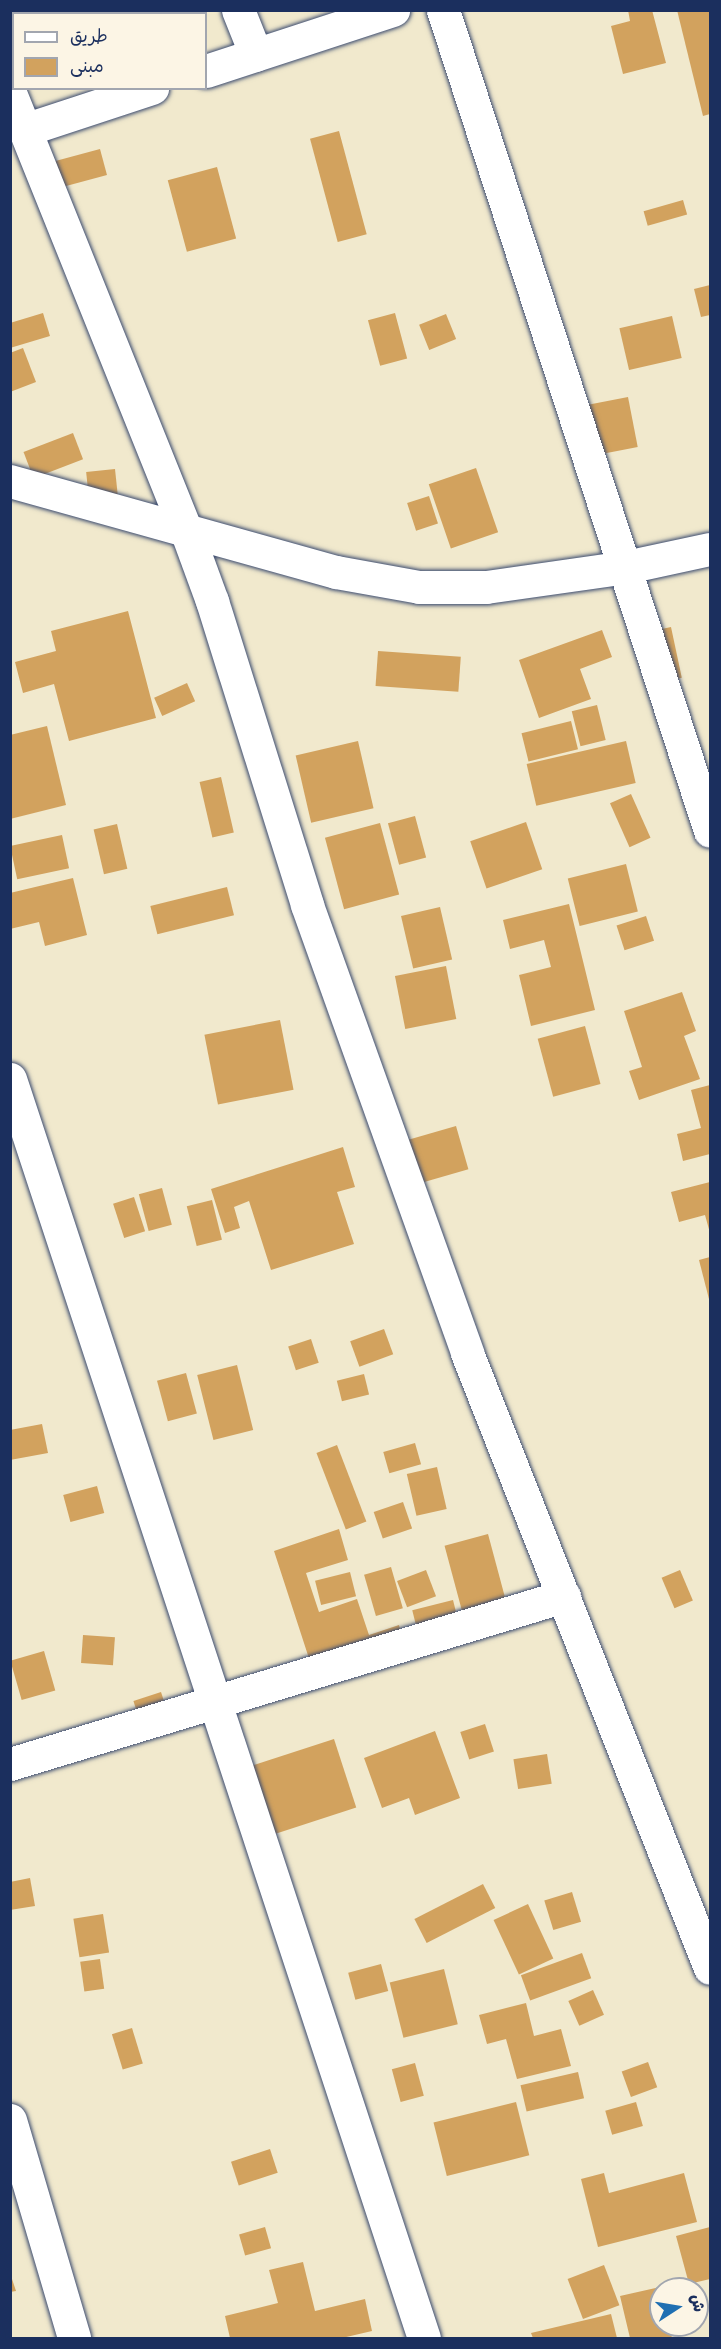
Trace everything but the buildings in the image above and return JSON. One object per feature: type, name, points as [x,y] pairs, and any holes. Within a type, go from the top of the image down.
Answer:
[{"type":"street","points":[[238,10],[256,55]]},
{"type":"street","points":[[207,71],[393,10]]},
{"type":"street","points":[[443,10],[711,831]]},
{"type":"street","points":[[24,130],[146,90]]},
{"type":"street","points":[[10,93],[186,530],[332,975],[467,1353],[711,1968]]},
{"type":"street","points":[[10,481],[336,572],[419,586],[486,586],[626,567],[711,549]]},
{"type":"street","points":[[10,1079],[217,1702],[424,2338]]},
{"type":"street","points":[[10,1764],[564,1596]]},
{"type":"street","points":[[10,2120],[74,2338]]}]
